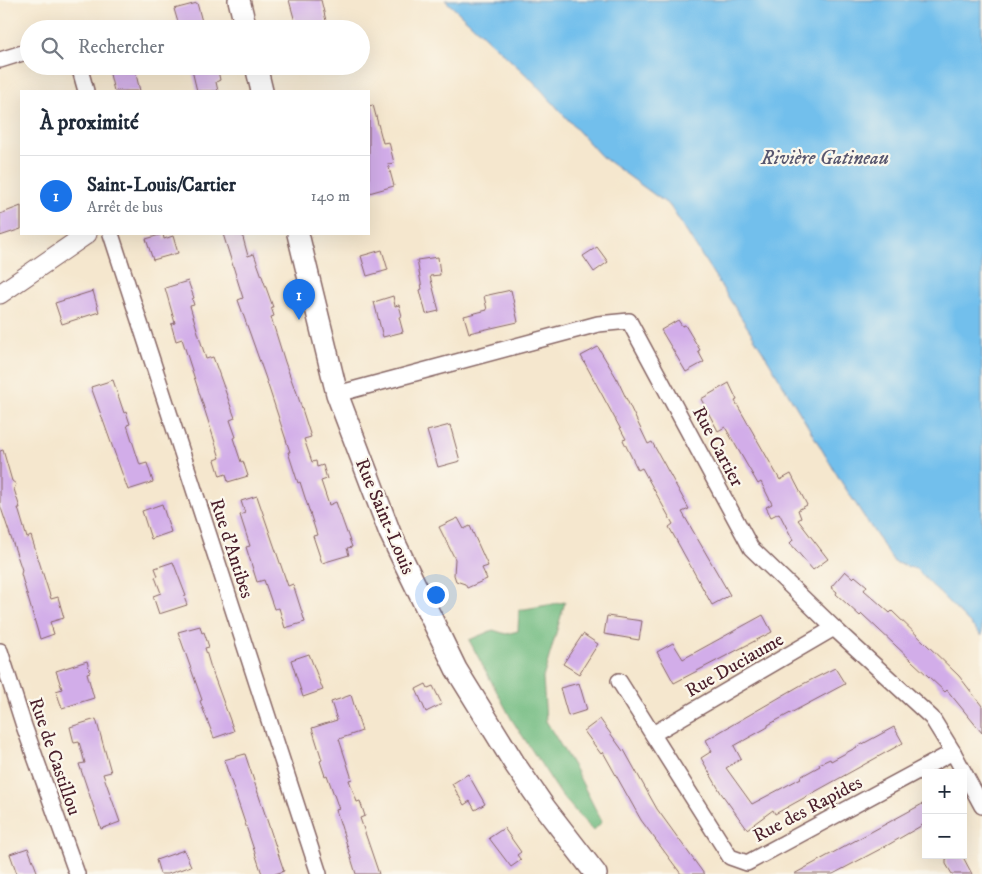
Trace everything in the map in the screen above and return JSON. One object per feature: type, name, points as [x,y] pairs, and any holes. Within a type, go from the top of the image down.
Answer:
[{"type":"main road","points":[[239,0],[244,20]]},
{"type":"main road","points":[[258,75],[262,90]]},
{"type":"main road","name":"Rue Saint-Louis","points":[[298,235],[337,394],[390,533],[456,669],[516,766],[545,808],[596,874]]},
{"type":"street","points":[[0,60],[20,54]]},
{"type":"street","points":[[82,75],[86,90]]},
{"type":"street","points":[[0,294],[87,235]]},
{"type":"street","name":"Rue d'Antibes","points":[[111,235],[318,874]]},
{"type":"street","name":"Rue Cartier","points":[[337,394],[598,324],[629,321],[751,548],[932,718],[982,806]]},
{"type":"street","name":"Rue Duciaume","points":[[653,734],[834,628]]},
{"type":"street","name":"Rue de Castillou","points":[[0,651],[24,726],[77,874]]},
{"type":"street","name":"Rue des Rapides","points":[[619,681],[730,857],[748,863],[953,752]]},
{"type":"green space","points":[[565,602],[543,678],[546,721],[575,769],[602,822],[593,831],[562,796],[512,720],[469,640],[493,630],[506,634],[518,631],[519,610]]},
{"type":"water","name":"Rivière Gatineau","points":[[445,0],[982,0],[982,636],[916,569],[894,562],[842,483],[762,350],[670,206],[601,156],[533,81]]},
{"type":"building","points":[[289,0],[321,0],[326,20],[295,20]]},
{"type":"building","points":[[197,3],[202,20],[177,20],[174,9]]},
{"type":"building","points":[[110,75],[136,75],[140,90],[114,90]]},
{"type":"building","points":[[193,75],[219,75],[220,80],[216,82],[218,90],[197,90]]},
{"type":"building","points":[[373,105],[383,143],[389,142],[394,163],[388,164],[394,186],[370,193],[370,106]]},
{"type":"building","points":[[20,206],[20,229],[0,236],[0,214]]},
{"type":"building","points":[[160,235],[163,235],[164,239],[173,236],[178,253],[153,260],[146,239]]},
{"type":"building","points":[[223,235],[242,235],[248,256],[254,254],[273,307],[271,307],[274,316],[271,317],[285,362],[311,437],[304,439],[312,462],[316,461],[317,467],[323,465],[327,479],[321,481],[329,505],[336,502],[352,547],[347,548],[349,555],[322,563],[313,536],[317,535],[238,300],[243,298]]},
{"type":"building","points":[[597,247],[608,262],[594,272],[583,256]]},
{"type":"building","points":[[382,250],[388,270],[367,276],[361,256]]},
{"type":"building","points":[[438,257],[440,275],[430,276],[439,311],[426,314],[420,290],[422,289],[417,260]]},
{"type":"building","points":[[188,281],[194,298],[192,299],[194,305],[190,306],[206,359],[213,357],[235,418],[230,420],[236,437],[233,438],[248,476],[228,482],[226,474],[220,476],[215,460],[220,458],[182,339],[176,341],[171,324],[175,323],[165,288]]},
{"type":"building","points":[[511,290],[518,322],[469,333],[464,316],[487,310],[484,296]]},
{"type":"building","points":[[93,291],[99,312],[62,324],[55,303]]},
{"type":"building","points":[[393,296],[395,306],[399,305],[402,316],[399,317],[403,332],[383,337],[374,302]]},
{"type":"building","points":[[678,320],[682,326],[685,325],[700,350],[698,351],[704,362],[686,372],[661,330]]},
{"type":"building","points":[[598,347],[616,377],[648,444],[652,442],[689,509],[682,512],[730,595],[712,605],[669,527],[673,524],[642,468],[638,470],[623,440],[626,439],[581,356]]},
{"type":"building","points":[[113,380],[124,413],[126,412],[130,424],[127,425],[140,465],[147,463],[153,482],[128,490],[91,387]]},
{"type":"building","points":[[729,383],[737,400],[735,401],[780,480],[791,474],[807,505],[798,510],[801,518],[798,520],[828,559],[813,570],[790,543],[793,540],[779,513],[771,517],[766,507],[772,504],[761,482],[758,484],[725,427],[718,431],[701,399]]},
{"type":"building","points":[[450,425],[460,461],[438,467],[427,431]]},
{"type":"building","points":[[3,450],[12,481],[16,484],[14,489],[27,538],[31,536],[51,599],[58,597],[64,618],[50,622],[54,634],[40,639],[21,574],[22,570],[0,505],[0,451]]},
{"type":"building","points":[[257,496],[288,586],[293,584],[305,622],[285,628],[279,608],[274,609],[264,580],[257,582],[246,547],[250,546],[240,515],[245,513],[241,501]]},
{"type":"building","points":[[162,504],[171,532],[151,539],[142,511]]},
{"type":"building","points":[[458,518],[464,529],[470,526],[488,566],[482,568],[487,579],[467,588],[465,584],[456,581],[454,575],[455,559],[439,527]]},
{"type":"building","points":[[173,562],[186,596],[184,597],[187,605],[159,614],[153,596],[161,593],[155,577],[158,576],[155,568]]},
{"type":"building","points":[[845,571],[853,578],[855,576],[867,586],[864,590],[890,613],[892,611],[959,676],[982,706],[982,733],[947,690],[945,692],[862,614],[860,616],[836,594],[837,592],[831,587]]},
{"type":"building","points":[[763,615],[772,632],[674,683],[657,652],[673,643],[683,659]]},
{"type":"building","points":[[607,616],[642,621],[639,640],[604,634]]},
{"type":"building","points":[[200,626],[209,647],[205,648],[211,668],[234,731],[214,738],[178,632]]},
{"type":"building","points":[[583,634],[598,644],[579,674],[563,664]]},
{"type":"building","points":[[309,654],[323,690],[303,697],[291,660]]},
{"type":"building","points":[[87,661],[90,672],[87,673],[94,698],[62,708],[56,691],[62,689],[56,671]]},
{"type":"building","points":[[835,668],[845,684],[768,725],[768,727],[734,746],[741,759],[726,768],[752,804],[801,778],[820,766],[819,764],[830,759],[831,761],[894,727],[903,743],[775,814],[773,810],[747,829],[721,793],[701,758],[712,751],[706,740],[801,685]]},
{"type":"building","points":[[579,683],[587,710],[568,716],[560,688]]},
{"type":"building","points":[[426,684],[428,688],[433,686],[442,704],[426,712],[416,689]]},
{"type":"building","points":[[351,695],[362,731],[339,739],[352,779],[349,780],[357,802],[360,801],[365,816],[360,818],[379,874],[356,874],[336,810],[339,809],[320,761],[322,760],[312,728],[337,720],[331,702]]},
{"type":"building","points":[[96,719],[111,772],[103,774],[120,822],[101,829],[79,764],[85,763],[79,742],[74,743],[70,727]]},
{"type":"building","points":[[600,719],[624,750],[657,809],[704,874],[681,874],[641,820],[603,752],[601,754],[584,731]]},
{"type":"building","points":[[245,754],[284,871],[275,874],[262,874],[224,760]]},
{"type":"building","points":[[468,774],[485,804],[475,810],[470,801],[464,805],[452,784]]},
{"type":"building","points":[[922,804],[922,825],[888,845],[833,874],[794,874]]},
{"type":"building","points":[[504,828],[521,852],[517,855],[521,860],[511,867],[489,838]]},
{"type":"building","points":[[28,848],[38,874],[17,874],[10,854]]},
{"type":"building","points":[[184,850],[191,866],[168,874],[160,874],[156,860]]},
{"type":"building","points":[[946,859],[964,859],[972,874],[952,874],[946,864]]},
{"type":"place","name":"Saint-Louis/Cartier","points":[[299,320]]}]
